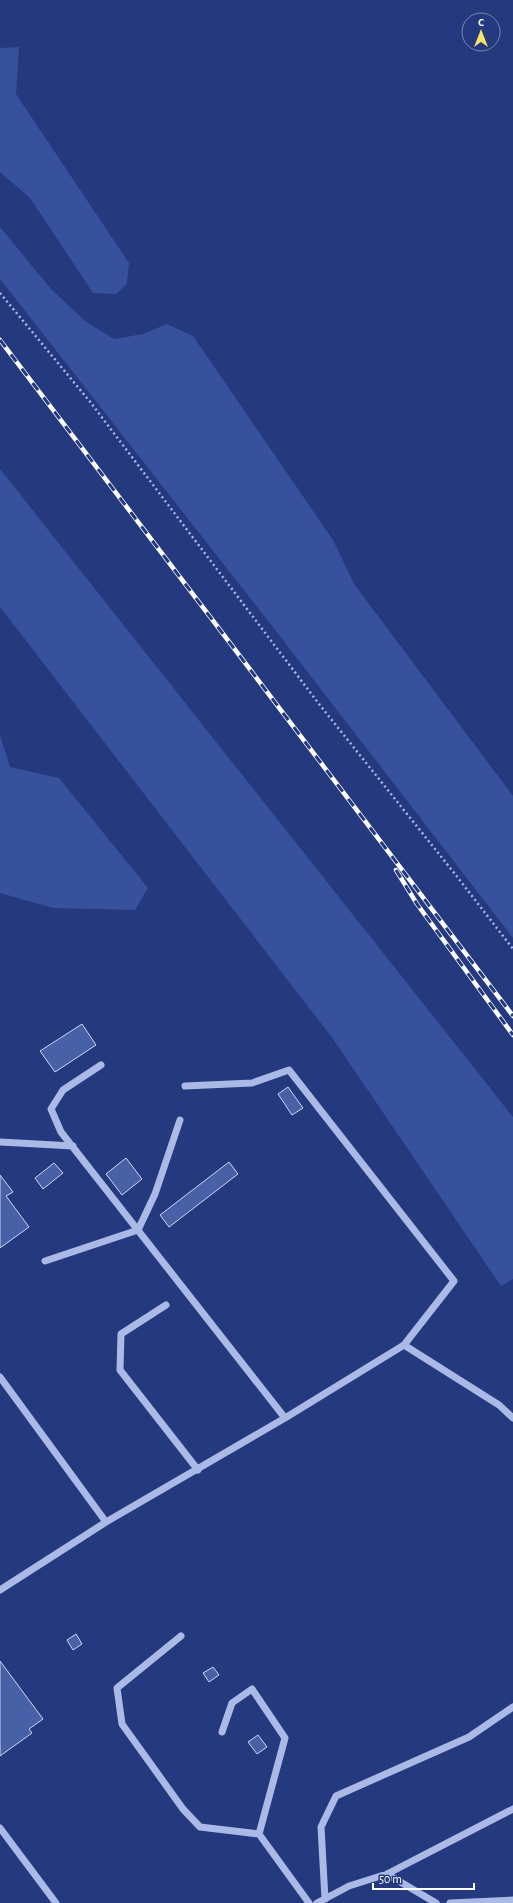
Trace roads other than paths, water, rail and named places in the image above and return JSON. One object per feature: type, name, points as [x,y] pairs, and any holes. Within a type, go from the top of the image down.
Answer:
[{"type":"lane","points":[[101,1064],[63,1090],[51,1109],[61,1132],[285,1418]]},
{"type":"lane","points":[[0,1590],[106,1522],[198,1470],[404,1345],[454,1281],[289,1070],[252,1083],[185,1086]]},
{"type":"lane","points":[[45,1261],[138,1230],[155,1194],[180,1120]]},
{"type":"lane","points":[[0,1142],[73,1146]]},
{"type":"lane","points":[[166,1305],[121,1334],[120,1370],[198,1470]]},
{"type":"lane","points":[[404,1345],[499,1405],[513,1418]]},
{"type":"lane","points":[[0,1377],[106,1522]]},
{"type":"lane","points":[[181,1636],[117,1688],[122,1724],[183,1809],[200,1827],[259,1834],[309,1903]]},
{"type":"lane","points":[[222,1732],[232,1703],[252,1689],[285,1738],[259,1834]]},
{"type":"lane","points":[[325,1899],[321,1827],[336,1796],[469,1737],[513,1707]]},
{"type":"lane","points":[[317,1903],[349,1886],[387,1874],[513,1809]]},
{"type":"lane","points":[[0,1828],[56,1903]]},
{"type":"lane","points":[[387,1874],[436,1903]]},
{"type":"lane","points":[[450,1903],[513,1900]]},
{"type":"railway","points":[[0,340],[513,1016]]},
{"type":"railway","points":[[396,870],[417,904],[513,1035]]}]
